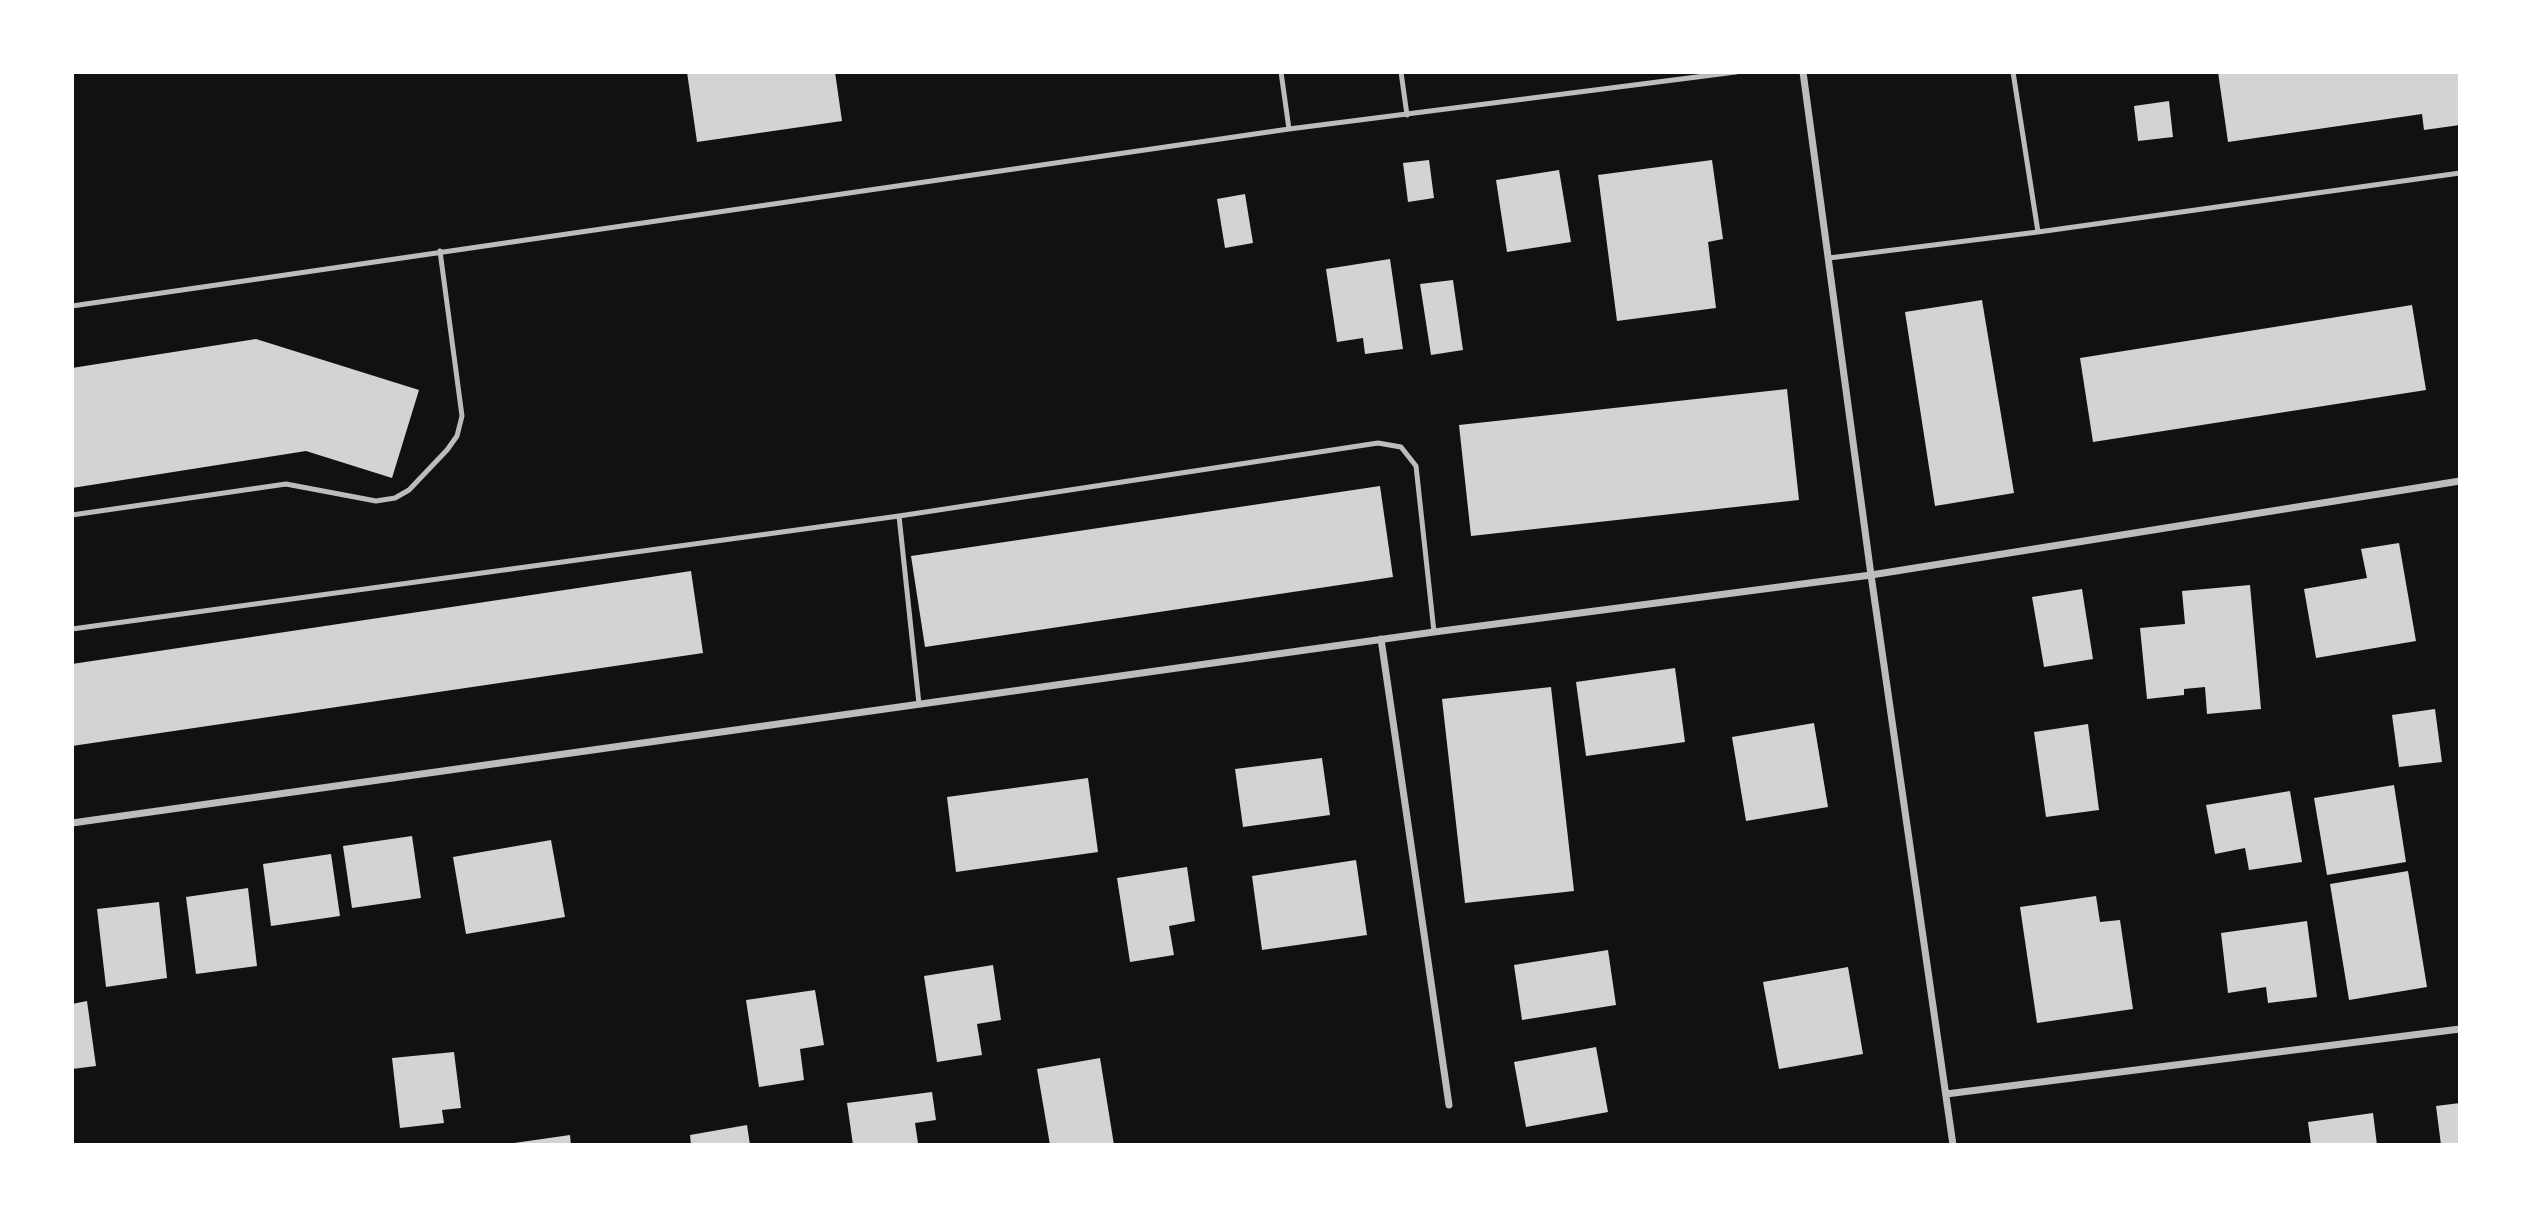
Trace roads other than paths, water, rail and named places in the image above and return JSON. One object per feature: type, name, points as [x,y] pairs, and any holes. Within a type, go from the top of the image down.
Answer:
[{"type":"street","points":[[1803,72],[1871,575],[1954,1145]]},
{"type":"street","points":[[72,823],[1381,639],[1871,575],[2460,481]]},
{"type":"street","points":[[1381,639],[1449,1105]]},
{"type":"street","points":[[1946,1094],[2460,1029]]},
{"type":"lane","points":[[1281,72],[1289,129]]},
{"type":"lane","points":[[1401,72],[1407,115]]},
{"type":"lane","points":[[72,306],[1289,129],[1737,72]]},
{"type":"lane","points":[[2013,72],[2038,232]]},
{"type":"lane","points":[[1829,258],[2038,232],[2460,173]]},
{"type":"lane","points":[[72,515],[286,484],[376,502],[395,498],[409,490],[447,450],[457,436],[463,416],[440,251]]},
{"type":"lane","points":[[72,629],[899,516],[1378,443],[1401,447],[1416,466],[1434,632]]},
{"type":"lane","points":[[899,516],[919,704]]}]
